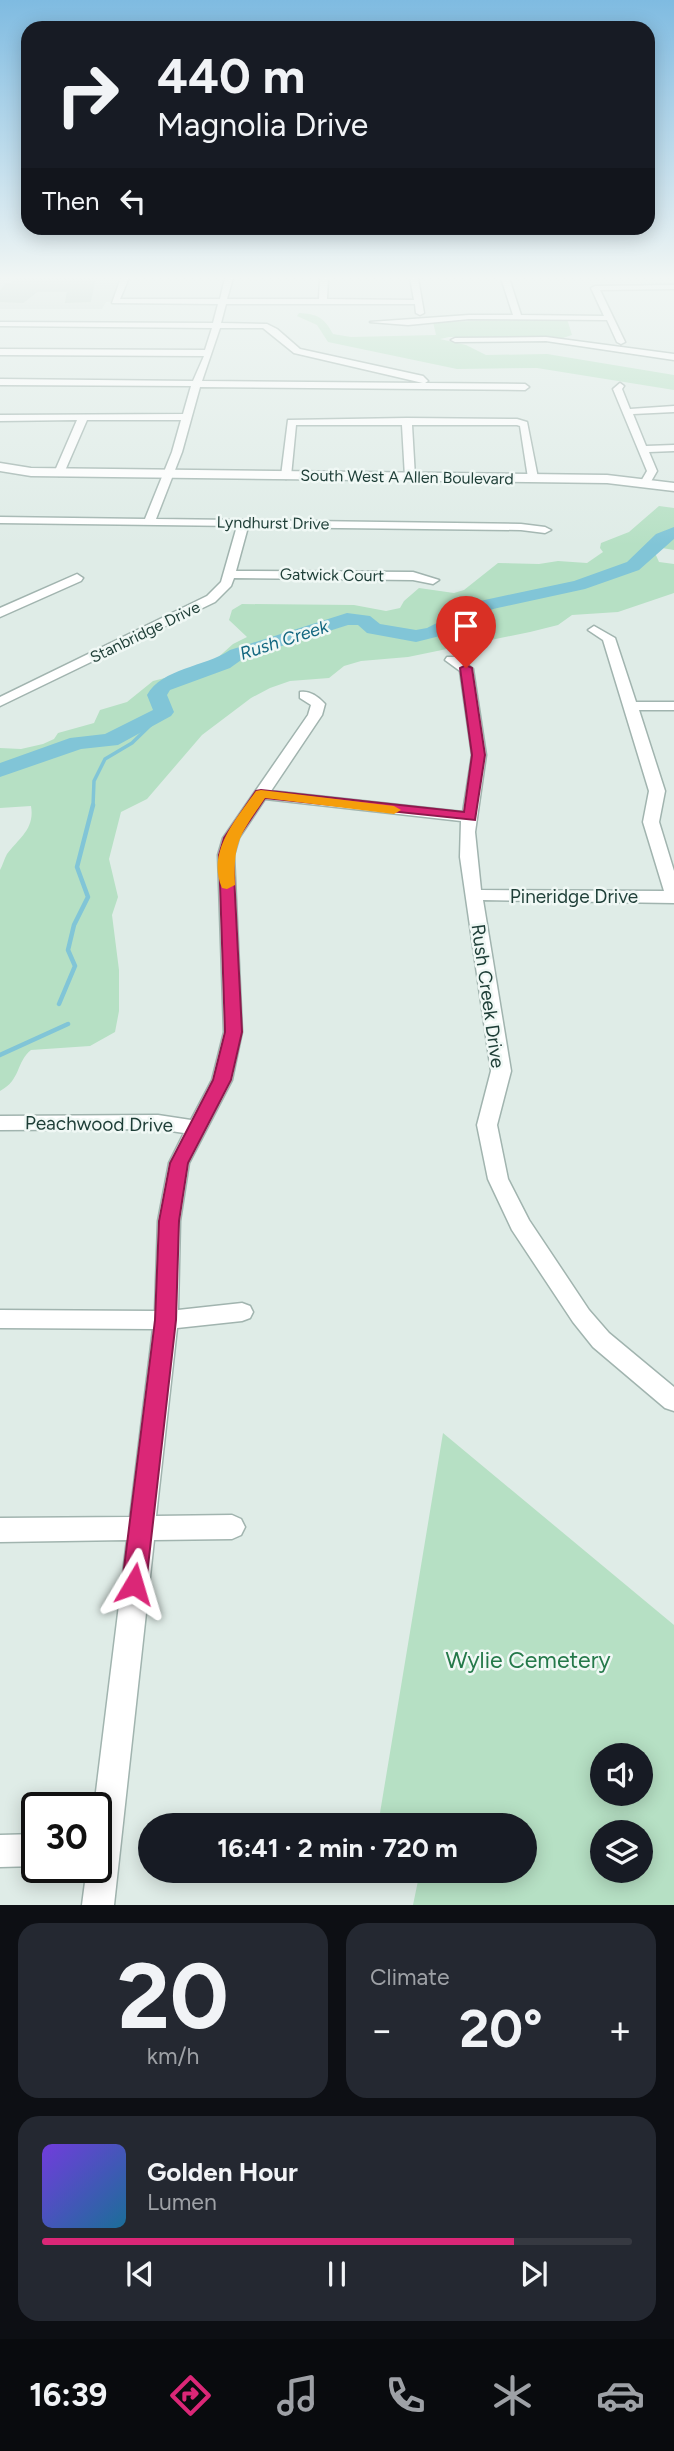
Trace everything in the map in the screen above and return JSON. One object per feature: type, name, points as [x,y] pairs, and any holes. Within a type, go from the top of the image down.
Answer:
[{"type":"street","points":[[149,521],[168,474],[203,367]]},
{"type":"street","points":[[369,367],[420,378],[429,386]]},
{"type":"street","points":[[0,382],[525,387]]},
{"type":"street","points":[[620,386],[617,389],[652,471],[645,483]]},
{"type":"street","points":[[627,412],[674,409]]},
{"type":"street","points":[[59,473],[84,416]]},
{"type":"street","points":[[0,418],[187,417]]},
{"type":"street","points":[[407,421],[410,477]]},
{"type":"street","points":[[286,476],[291,422],[407,421],[521,422],[524,424],[533,478]]},
{"type":"street","points":[[643,449],[674,448]]},
{"type":"street","name":"South West A Allen Boulevard","points":[[0,467],[59,473],[607,479],[674,487]]},
{"type":"street","name":"South West A Allen Boulevard","points":[[645,483],[674,493]]},
{"type":"street","name":"Lyndhurst Drive","points":[[0,520],[521,527],[545,530]]},
{"type":"street","name":"Stanbridge Drive","points":[[1,702],[211,598],[227,583],[243,523]]},
{"type":"street","name":"Gatwick Court","points":[[230,574],[413,576],[433,580]]},
{"type":"street","points":[[0,613],[76,578]]},
{"type":"street","points":[[594,630],[609,638],[657,790],[651,822],[674,897]]},
{"type":"street","name":"Rush Creek Drive","points":[[452,660],[466,668],[479,755],[470,817],[468,857],[501,1071],[487,1125],[498,1180],[520,1224],[581,1317],[601,1340],[674,1401]]},
{"type":"street","points":[[107,1792],[166,1320],[169,1221],[179,1163],[222,1080],[233,1032],[226,855],[231,838],[314,715],[317,704],[305,695]]},
{"type":"street","points":[[630,706],[674,706]]},
{"type":"street","points":[[261,794],[470,817]]},
{"type":"street","name":"Pineridge Drive","points":[[474,895],[674,897]]},
{"type":"street","name":"Peachwood Drive","points":[[0,1123],[158,1122],[197,1128]]},
{"type":"street","points":[[0,1320],[166,1320],[242,1312]]},
{"type":"street","points":[[0,1530],[232,1527]]},
{"type":"street","points":[[0,1851],[21,1850]]},
{"type":"street","points":[[98,1905],[99,1883]]},
{"type":"green space","points":[[447,367],[625,367],[674,375],[674,390],[537,368]]},
{"type":"green space","points":[[659,506],[674,508],[674,550],[662,548],[655,553],[659,562],[674,564],[674,593],[618,612],[572,615],[558,625],[530,632],[408,657],[361,661],[344,666],[329,678],[290,681],[251,698],[202,735],[147,799],[121,812],[109,859],[118,897],[112,915],[119,970],[119,1011],[115,1032],[90,1046],[31,1050],[12,1082],[0,1091],[0,870],[7,854],[28,827],[32,814],[31,806],[0,808],[0,748],[21,749],[43,744],[54,739],[58,733],[94,723],[100,710],[127,702],[153,681],[196,670],[214,661],[233,644],[247,637],[229,620],[232,610],[242,604],[354,605],[386,611],[400,608],[419,588],[454,593],[464,590],[498,563],[587,563],[603,552],[601,543],[629,532]]},
{"type":"green space","name":"Wylie Cemetery","points":[[443,1433],[674,1625],[674,1905],[413,1905],[418,1883],[537,1883],[537,1813],[380,1813]]},
{"type":"waterway","name":"Rush Creek","points":[[0,770],[78,743],[110,740],[164,712],[157,695],[162,686],[223,664],[237,654],[347,619],[363,620],[374,629],[416,636],[433,632],[487,605],[579,585],[633,566],[662,538],[674,532]]},
{"type":"waterway","points":[[93,806],[94,781],[105,759],[132,743],[164,712]]},
{"type":"waterway","points":[[59,1004],[75,966],[68,950],[74,925],[88,897],[77,867],[93,805]]},
{"type":"waterway","points":[[0,1055],[68,1024]]},
{"type":"slow traffic","points":[[227,885],[226,855],[231,838],[261,794],[394,810]]},
{"type":"route","points":[[134,1584],[166,1320],[169,1221],[179,1163],[222,1080],[233,1032],[226,855],[231,838],[261,794],[470,817],[479,755],[466,668]]}]
